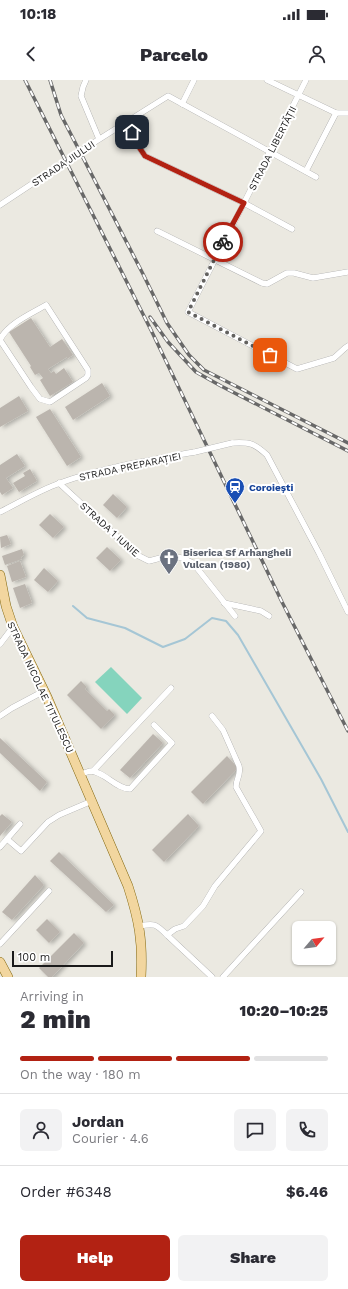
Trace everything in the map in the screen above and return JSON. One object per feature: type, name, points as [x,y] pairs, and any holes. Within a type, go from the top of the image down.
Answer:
[{"type":"main road","name":"STRADA NICOLAE TITULESCU","points":[[1,582],[13,627],[44,691],[81,774],[121,868],[135,907],[140,926],[141,977]]},
{"type":"main road","points":[[0,962],[8,977]]},
{"type":"street","points":[[86,80],[81,96],[98,139]]},
{"type":"street","points":[[194,80],[182,104],[316,177]]},
{"type":"street","points":[[268,80],[336,113],[348,113]]},
{"type":"street","name":"STRADA LIBERTĂȚII","points":[[306,80],[188,312],[297,369],[334,358],[348,346]]},
{"type":"street","name":"STRADA JIULUI","points":[[0,204],[98,139],[168,96],[182,104]]},
{"type":"street","points":[[306,171],[336,113]]},
{"type":"street","points":[[126,122],[145,156],[244,203],[292,229]]},
{"type":"street","points":[[157,230],[262,283],[267,284],[287,273],[294,273],[313,278],[348,272]]},
{"type":"street","points":[[46,305],[88,370],[88,375],[86,378],[50,402],[40,399],[0,340],[3,333],[46,305]]},
{"type":"street","name":"STRADA PREPARAȚIEI","points":[[0,512],[59,483],[79,476],[232,443],[247,442],[259,448],[267,455],[319,553],[348,612]]},
{"type":"street","name":"STRADA 1 IUNIE","points":[[59,483],[137,555],[149,561],[168,556],[182,558],[192,563],[235,616]]},
{"type":"street","points":[[224,602],[260,611],[269,616]]},
{"type":"street","points":[[0,644],[13,627]]},
{"type":"street","points":[[81,774],[93,771],[171,688]]},
{"type":"street","points":[[0,716],[44,691]]},
{"type":"street","points":[[167,935],[175,929],[184,926],[203,906],[215,886],[261,831],[236,787],[240,766],[223,730],[212,716]]},
{"type":"street","points":[[93,771],[118,785],[130,789],[172,743],[154,725]]},
{"type":"street","points":[[7,839],[21,852],[48,822],[59,815],[92,801]]},
{"type":"street","points":[[0,847],[20,824]]},
{"type":"street","points":[[0,944],[50,891]]},
{"type":"street","points":[[222,977],[301,892]]},
{"type":"street","points":[[140,926],[151,924],[159,927],[212,977]]},
{"type":"green space","points":[[111,667],[142,698],[127,714],[95,682]]},
{"type":"building","points":[[31,318],[50,347],[62,339],[73,355],[48,369],[51,373],[54,371],[56,374],[64,368],[73,382],[50,396],[40,380],[43,378],[39,373],[35,375],[30,367],[31,366],[9,332]]},
{"type":"building","points":[[102,383],[110,396],[73,420],[65,407]]},
{"type":"building","points":[[19,396],[28,411],[0,427],[0,408]]},
{"type":"building","points":[[50,409],[81,457],[67,466],[36,417]]},
{"type":"building","points":[[17,454],[25,466],[6,478],[13,488],[2,495],[0,492],[0,465]]},
{"type":"building","points":[[30,469],[37,481],[19,492],[13,483],[25,476],[23,473]]},
{"type":"building","points":[[113,494],[127,507],[117,518],[103,505]]},
{"type":"building","points":[[50,514],[64,527],[53,538],[39,525]]},
{"type":"building","points":[[7,535],[11,544],[1,548],[0,537]]},
{"type":"building","points":[[107,547],[121,560],[110,571],[96,558]]},
{"type":"building","points":[[22,549],[24,555],[21,557],[22,559],[5,565],[2,556]]},
{"type":"building","points":[[20,561],[26,577],[12,582],[7,566]]},
{"type":"building","points":[[44,568],[58,581],[48,592],[34,580]]},
{"type":"building","points":[[25,584],[32,603],[20,608],[13,588]]},
{"type":"building","points":[[81,681],[87,687],[85,689],[107,711],[109,709],[115,715],[101,729],[67,695]]},
{"type":"building","points":[[153,734],[163,743],[130,778],[120,770]]},
{"type":"building","points":[[0,738],[47,782],[40,791],[0,753]]},
{"type":"building","points":[[227,756],[238,768],[203,804],[191,792]]},
{"type":"building","points":[[2,814],[12,822],[0,836],[0,816]]},
{"type":"building","points":[[188,814],[199,826],[164,862],[152,850]]},
{"type":"building","points":[[59,852],[114,905],[106,912],[50,861]]},
{"type":"building","points":[[35,875],[44,885],[12,920],[2,912]]},
{"type":"building","points":[[47,919],[60,932],[49,943],[36,930]]},
{"type":"building","points":[[74,933],[84,943],[52,977],[48,977],[39,968]]},
{"type":"waterway","points":[[73,606],[87,618],[125,628],[163,647],[185,639],[212,618],[226,621],[238,635],[321,779],[348,832]]},
{"type":"railway","points":[[25,80],[151,330],[282,602],[348,731]]},
{"type":"railway","points":[[50,80],[61,115],[167,323],[189,355],[204,370],[348,443]]},
{"type":"railway","points":[[150,317],[168,342],[196,372],[348,451]]},
{"type":"way so far","points":[[223,242],[188,312],[270,355]]},
{"type":"place","name":"Coroiești","points":[[235,504]]},
{"type":"place","name":"Biserica Sf Arhangheli Vulcan (1980)","points":[[169,575]]},
{"type":"route","points":[[132,132],[145,156],[244,203],[223,242]]}]
